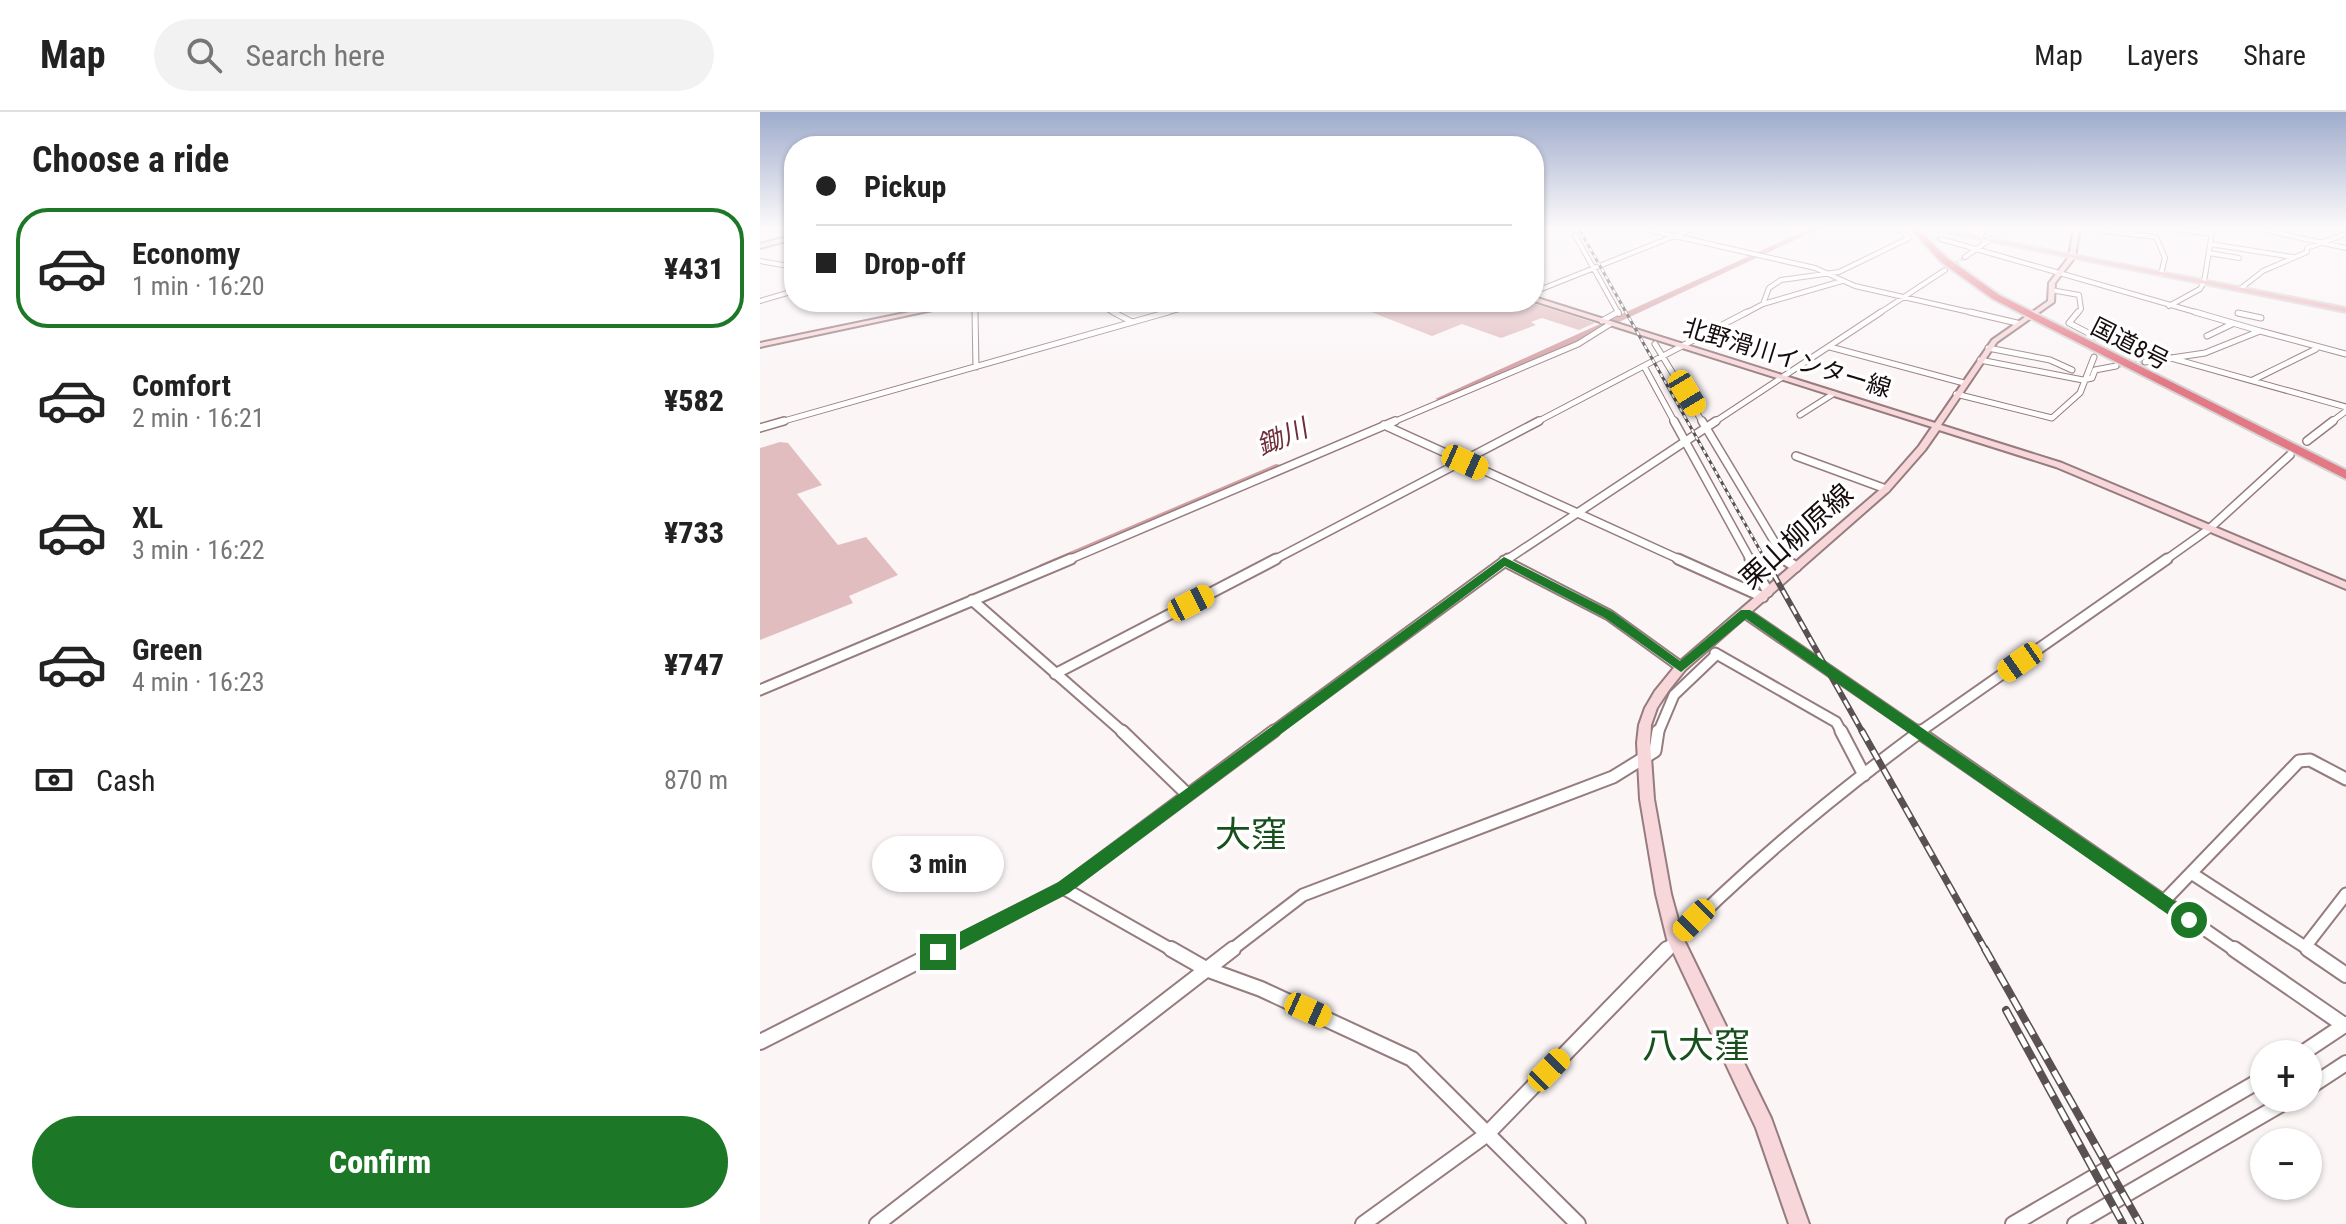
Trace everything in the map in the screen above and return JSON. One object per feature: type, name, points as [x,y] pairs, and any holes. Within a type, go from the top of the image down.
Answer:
[{"type":"highway","name":"国道8号","points":[[1972,279],[2032,314],[2346,475]]},
{"type":"highway","name":"国道8号","points":[[1981,279],[2032,314],[2346,468]]},
{"type":"main road","name":"栗山柳原線","points":[[1799,1224],[1764,1125],[1675,939],[1664,899],[1645,759],[1644,726],[1652,705],[1681,667],[1711,650],[1745,613],[1907,467],[1984,354],[2002,333],[2051,302],[2051,290],[2057,279]]},
{"type":"main road","points":[[2187,279],[2346,310]]},
{"type":"main road","name":"北野滑川インター線","points":[[1544,302],[2075,471],[2346,586]]},
{"type":"main road","points":[[760,345],[917,312]]},
{"type":"street","points":[[1544,288],[1568,279]]},
{"type":"street","points":[[760,690],[1578,344],[1619,314],[1599,279]]},
{"type":"street","points":[[1763,304],[1769,288],[1781,280],[1790,279]]},
{"type":"street","points":[[1838,279],[2017,323]]},
{"type":"street","points":[[760,1042],[1063,888],[1186,793],[1504,561],[1688,443],[1932,279]]},
{"type":"street","points":[[2076,279],[2316,349],[2346,354]]},
{"type":"street","points":[[2169,306],[2200,289],[2205,279]]},
{"type":"street","points":[[2240,289],[2250,279]]},
{"type":"street","points":[[1055,674],[1665,358],[1763,304],[1842,281]]},
{"type":"street","points":[[2051,290],[2079,295],[2081,309],[2069,323],[2096,337],[2346,409]]},
{"type":"street","points":[[760,301],[784,294]]},
{"type":"street","points":[[2235,324],[2238,311],[2261,318]]},
{"type":"street","points":[[975,312],[976,367]]},
{"type":"street","points":[[1113,312],[1132,322]]},
{"type":"street","points":[[760,428],[1168,312]]},
{"type":"street","points":[[2207,336],[2235,324]]},
{"type":"street","points":[[2145,362],[2178,359],[2235,346],[2260,331]]},
{"type":"street","points":[[1655,344],[1785,560],[1796,567]]},
{"type":"street","points":[[1830,347],[2052,418],[2080,393],[2094,357]]},
{"type":"street","points":[[2253,380],[2316,349]]},
{"type":"street","points":[[1984,354],[2050,360],[2072,370]]},
{"type":"street","points":[[1984,354],[2083,380],[2092,378],[2095,370],[2116,366]]},
{"type":"street","points":[[1645,368],[1688,443],[1765,595]]},
{"type":"street","points":[[1800,415],[1833,394]]},
{"type":"street","points":[[2307,441],[2346,409]]},
{"type":"street","points":[[1384,425],[1765,595]]},
{"type":"street","points":[[1363,1224],[1486,1135],[1741,874],[1919,733],[2209,529],[2290,455]]},
{"type":"street","points":[[1796,456],[1886,489]]},
{"type":"street","points":[[1504,561],[1609,615],[1681,667]]},
{"type":"street","points":[[972,600],[1108,718],[1186,793]]},
{"type":"street","points":[[1745,613],[2345,1025],[2322,1040]]},
{"type":"street","points":[[877,1224],[1206,969],[1315,889],[1578,791],[1645,759],[1655,751],[1661,716],[1670,697],[1711,650],[1762,683],[1836,722],[1864,775]]},
{"type":"street","points":[[2163,902],[2299,761],[2310,760],[2346,779]]},
{"type":"street","points":[[2191,873],[2346,975]]},
{"type":"street","points":[[1063,888],[1206,969],[1261,989],[1412,1059],[1578,1224]]},
{"type":"street","points":[[2305,947],[2346,894]]},
{"type":"street","points":[[2322,1079],[2346,1063]]},
{"type":"street","points":[[2013,1224],[2250,1086]]},
{"type":"street","points":[[2075,1224],[2268,1112]]},
{"type":"shaded area","points":[[1544,307],[1595,323],[1579,330],[1542,318],[1531,322],[1536,325],[1501,338],[1462,324],[1432,336],[1371,312],[1544,312]]},
{"type":"shaded area","points":[[788,443],[822,485],[797,494],[838,545],[866,537],[898,575],[849,596],[853,603],[760,640],[760,448]]},
{"type":"waterway","name":"鋤川","points":[[1442,399],[1705,279]]},
{"type":"waterway","name":"鋤川","points":[[1048,565],[1276,468]]},
{"type":"tunnel","points":[[2116,366],[2145,362]]},
{"type":"railway","points":[[1607,279],[1766,561]]},
{"type":"railway","points":[[1765,559],[1863,733]]},
{"type":"railway","points":[[1862,731],[1986,951]]},
{"type":"railway","points":[[1985,949],[2140,1224]]},
{"type":"railway","points":[[2006,1010],[2123,1224]]},
{"type":"district","name":"大窪","points":[[1251,834]]},
{"type":"district","name":"八大窪","points":[[1696,1045]]},
{"type":"route","points":[[938,952],[1063,888],[1209,776],[1504,561],[1609,615],[1681,667],[1745,613],[2189,920]]}]
